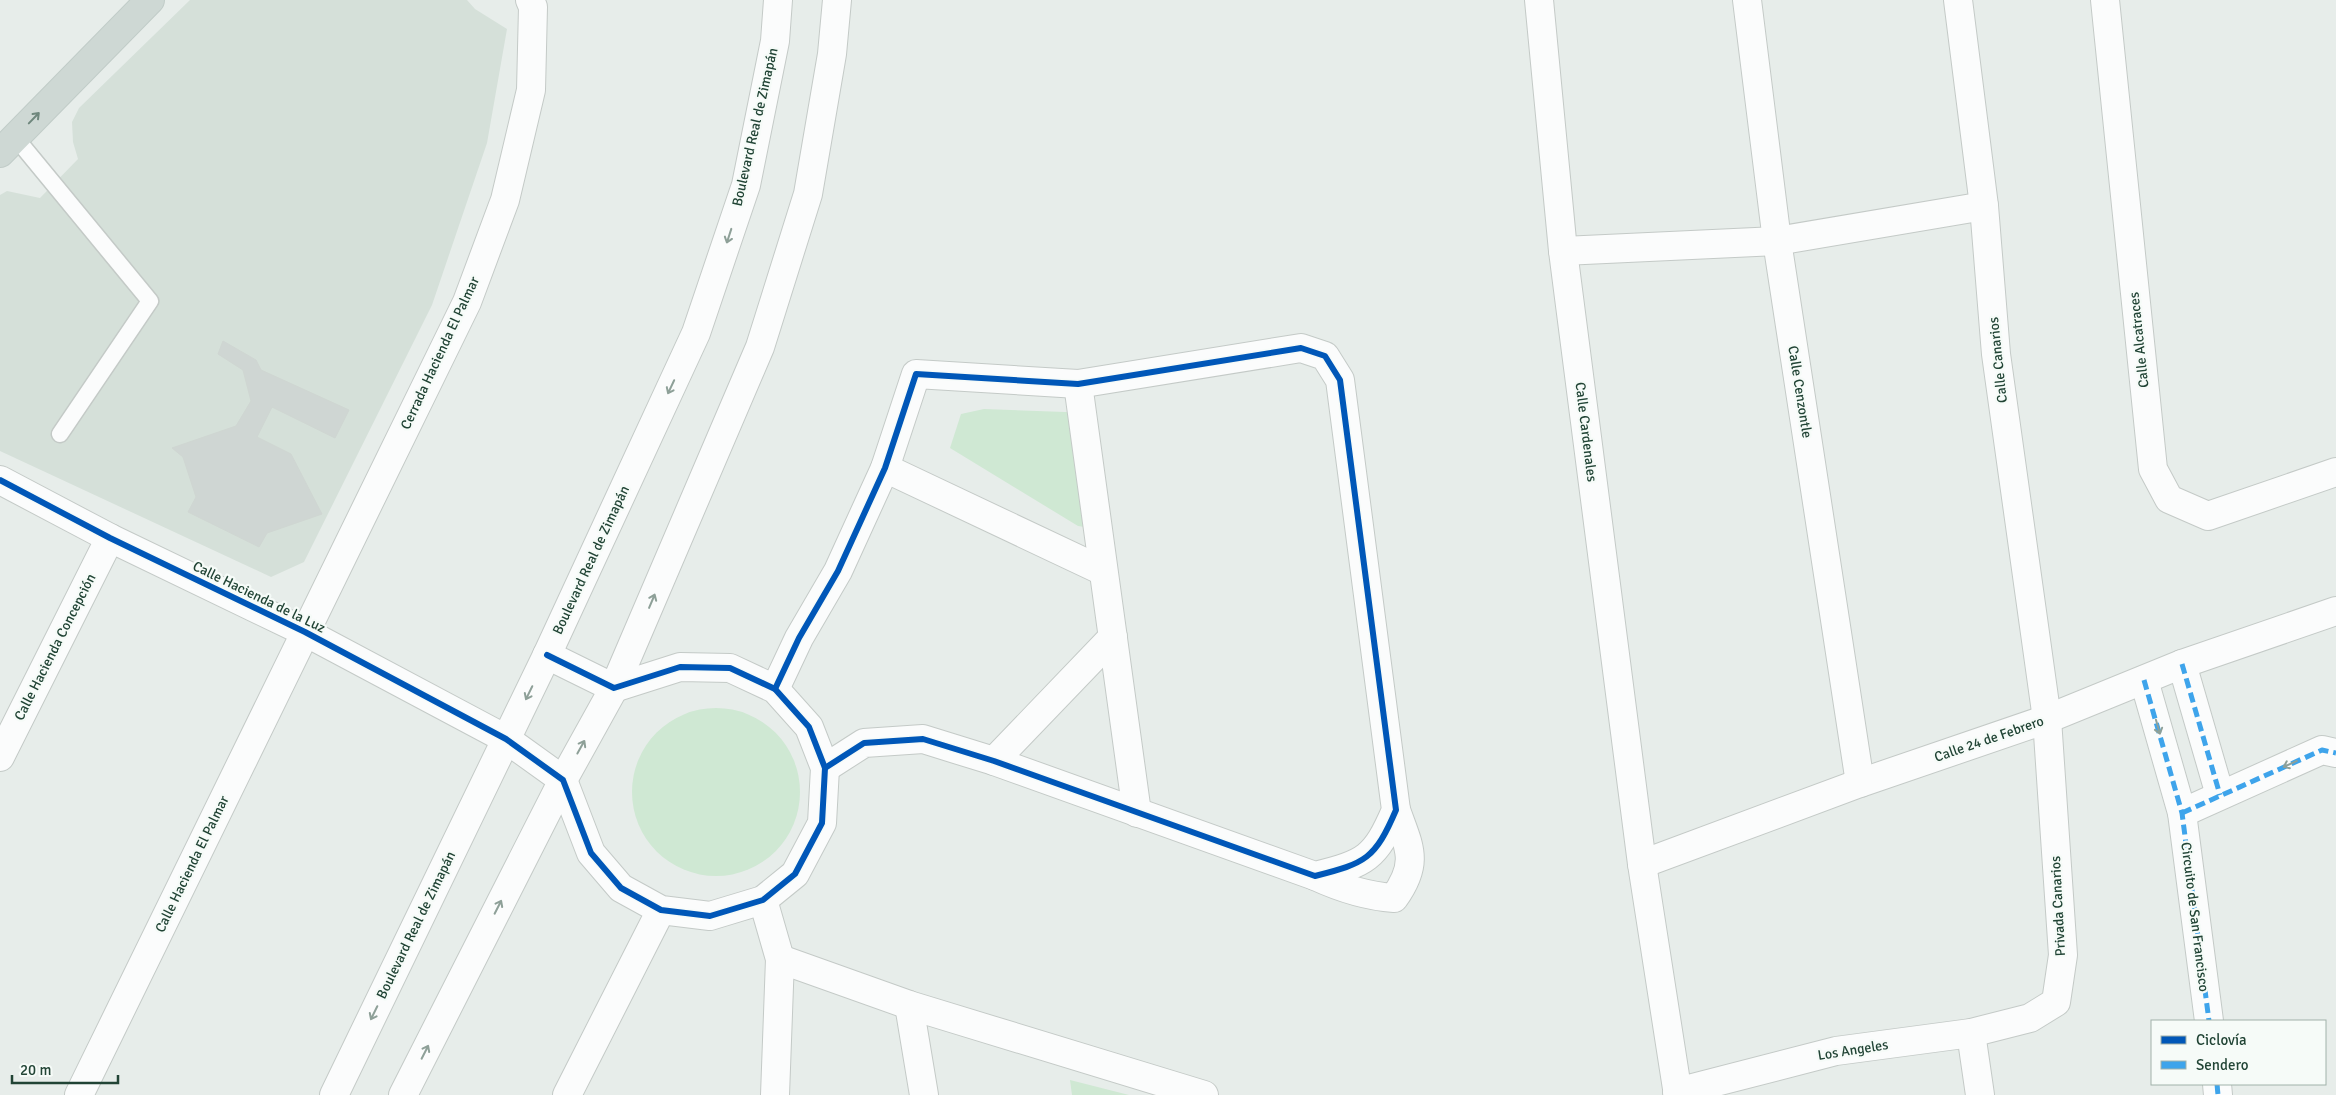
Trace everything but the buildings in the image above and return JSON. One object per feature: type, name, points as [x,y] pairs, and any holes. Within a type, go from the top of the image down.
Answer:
[{"type":"main road","points":[[8,145],[150,0]]},
{"type":"street","name":"Cerrada Hacienda El Palmar","points":[[305,632],[467,302],[505,200],[531,90],[533,7],[530,0]]},
{"type":"street","name":"Boulevard Real de Zimapán","points":[[334,1095],[547,655],[696,333],[746,185],[774,41],[778,0]]},
{"type":"street","points":[[403,1095],[563,780],[614,688],[760,347],[808,194],[832,54],[836,0]]},
{"type":"street","name":"Calle Cardenales","points":[[1539,0],[1563,251],[1642,864]]},
{"type":"street","name":"Calle Cenzontle","points":[[1747,0],[1777,241],[1860,783]]},
{"type":"street","name":"Calle Canarios","points":[[1958,0],[1984,206],[1996,354],[2047,719]]},
{"type":"street","name":"Calle Alcatraces","points":[[2104,0],[2153,469],[2169,499],[2208,516],[2336,472]]},
{"type":"street","points":[[1563,251],[1777,241],[1984,206]]},
{"type":"street","points":[[775,689],[800,638],[838,571],[885,468],[916,374],[1078,384],[1301,348],[1325,356],[1340,380],[1396,810],[1411,852],[1405,882],[1394,898],[1376,897],[1348,890],[1316,876],[994,761],[923,738],[864,743],[825,768]]},
{"type":"street","points":[[1078,384],[1137,813]]},
{"type":"street","points":[[885,468],[1104,571]]},
{"type":"street","name":"Calle Hacienda de la Luz","points":[[0,480],[110,538],[305,632],[506,739],[563,780]]},
{"type":"street","name":"Calle Hacienda Concepción","points":[[0,757],[110,538]]},
{"type":"street","name":"Calle 24 de Febrero","points":[[1642,864],[1860,783],[2047,719],[2182,664],[2336,610]]},
{"type":"street","name":"Calle Hacienda El Palmar","points":[[79,1095],[305,632]]},
{"type":"street","points":[[994,761],[1113,638]]},
{"type":"street","points":[[547,655],[614,688],[680,667],[730,668],[775,689],[809,727],[825,768],[822,823],[795,874],[763,900],[710,916],[661,910],[621,888],[591,853],[563,780]]},
{"type":"street","points":[[2182,664],[2220,795]]},
{"type":"street","name":"Circuito de San Francisco","points":[[2144,680],[2182,813],[2209,1020]]},
{"type":"street","name":"Privada Canarios","points":[[1971,1034],[2030,1018],[2056,1002],[2063,955],[2047,719]]},
{"type":"street","points":[[2182,813],[2322,750],[2336,753]]},
{"type":"street","points":[[1316,876],[1348,868],[1365,859],[1383,840],[1396,810]]},
{"type":"street","name":"Los Angeles","points":[[1642,864],[1678,1093],[1836,1051],[1971,1034]]},
{"type":"street","points":[[763,900],[780,959],[775,1095]]},
{"type":"street","points":[[567,1095],[661,910]]},
{"type":"street","points":[[780,959],[909,1005],[1204,1095]]},
{"type":"street","points":[[909,1005],[924,1095]]},
{"type":"street","points":[[1971,1034],[1980,1095]]},
{"type":"lane","points":[[8,145],[150,301],[60,434]]},
{"type":"shaded area","points":[[190,0],[467,0],[475,9],[507,29],[487,143],[432,305],[304,562],[271,577],[0,451],[0,195],[7,191],[40,198],[78,159],[73,142],[72,122],[79,108]]},
{"type":"green space","points":[[984,409],[1093,413],[1105,530],[1078,526],[950,448],[961,414]]},
{"type":"green space","points":[[708,708],[724,708],[756,718],[781,739],[794,760],[800,792],[794,824],[786,839],[769,857],[748,870],[724,876],[708,876],[684,870],[669,862],[646,839],[638,824],[632,800],[632,784],[638,760],[646,745],[669,722],[684,714]]},
{"type":"green space","points":[[1070,1080],[1129,1095],[1072,1095]]},
{"type":"marked path","points":[[2182,664],[2220,795]]},
{"type":"marked path","points":[[2144,680],[2182,813],[2209,1020]]},
{"type":"marked path","points":[[2182,813],[2322,750],[2336,753]]},
{"type":"marked path","points":[[2217,1085],[2218,1095]]},
{"type":"cycle path","points":[[775,689],[799,638],[838,571],[885,468],[916,374],[1078,384],[1301,348],[1325,356],[1340,380],[1396,810],[1382,839],[1367,856],[1346,867],[1315,876],[994,761],[923,739],[864,743],[825,768]]},
{"type":"cycle path","points":[[0,480],[110,538],[305,632],[506,739],[563,780],[591,853],[621,888],[661,910],[710,916],[763,900],[795,874],[822,823],[825,768],[809,727],[775,689],[730,668],[680,667],[614,688],[547,655]]}]
